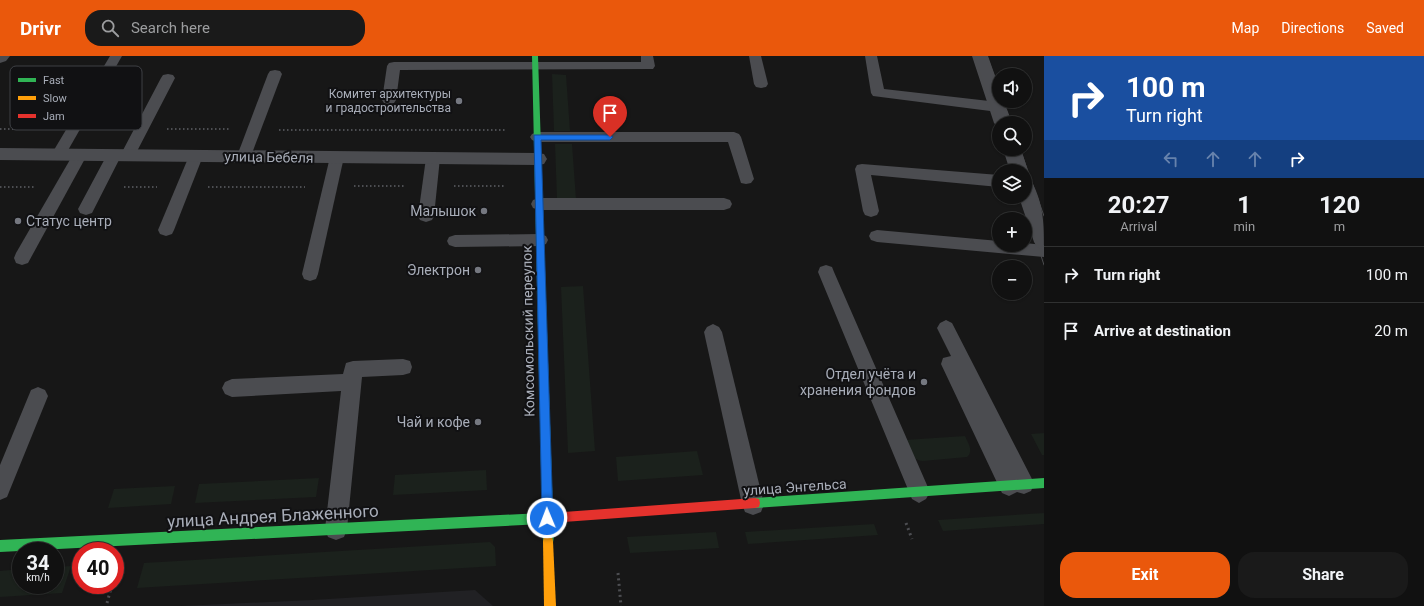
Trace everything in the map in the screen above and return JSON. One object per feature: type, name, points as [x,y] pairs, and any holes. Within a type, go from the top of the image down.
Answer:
[{"type":"street","points":[[980,56],[992,90]]},
{"type":"street","name":"Комсомольский переулок","points":[[535,60],[550,606]]},
{"type":"street","name":"улица Бебеля","points":[[0,154],[538,159]]},
{"type":"street","points":[[1031,204],[1044,242]]},
{"type":"street","name":"улица Энгельса","points":[[547,518],[1044,483]]},
{"type":"street","name":"улица Андрея Блаженного","points":[[0,546],[547,518]]},
{"type":"lane","points":[[110,66],[116,56]]},
{"type":"lane","points":[[452,57],[648,66],[647,56]]},
{"type":"lane","points":[[755,56],[761,84]]},
{"type":"lane","points":[[871,56],[878,93],[992,106]]},
{"type":"lane","points":[[389,100],[394,66],[535,60]]},
{"type":"lane","points":[[244,156],[275,74]]},
{"type":"lane","points":[[142,121],[168,78]]},
{"type":"lane","points":[[58,155],[73,130]]},
{"type":"lane","points":[[86,209],[98,187],[121,155],[136,130]]},
{"type":"lane","points":[[537,137],[734,137],[746,178]]},
{"type":"lane","points":[[22,258],[80,155]]},
{"type":"lane","points":[[166,230],[196,156]]},
{"type":"lane","points":[[310,274],[337,157]]},
{"type":"lane","points":[[426,216],[433,158]]},
{"type":"lane","points":[[871,211],[862,169],[992,180]]},
{"type":"lane","points":[[539,204],[724,204]]},
{"type":"lane","points":[[876,236],[1044,251]]},
{"type":"lane","points":[[455,241],[540,240]]},
{"type":"lane","points":[[826,272],[918,492]]},
{"type":"lane","points":[[941,331],[1017,485]]},
{"type":"lane","points":[[713,332],[753,504]]},
{"type":"lane","points":[[336,529],[353,369],[403,367]]},
{"type":"lane","points":[[232,388],[352,382]]},
{"type":"lane","points":[[0,490],[38,396]]},
{"type":"path","points":[[98,187],[504,186]]},
{"type":"path","points":[[0,187],[62,187]]},
{"type":"path","points":[[618,573],[621,606]]},
{"type":"path","points":[[107,603],[110,594]]},
{"type":"shaded area","points":[[552,74],[566,75],[570,131],[554,131]]},
{"type":"shaded area","points":[[555,144],[572,144],[576,199],[557,199]]},
{"type":"shaded area","points":[[583,286],[595,451],[568,453],[561,287]]},
{"type":"shaded area","points":[[1044,433],[1044,455],[1042,455],[1031,434]]},
{"type":"shaded area","points":[[965,436],[970,450],[967,457],[923,461],[913,457],[905,440]]},
{"type":"shaded area","points":[[697,451],[703,475],[618,481],[616,457]]},
{"type":"shaded area","points":[[486,470],[487,490],[393,495],[395,475]]},
{"type":"shaded area","points":[[319,478],[316,497],[195,503],[199,484]]},
{"type":"shaded area","points":[[175,486],[171,504],[108,508],[114,489]]},
{"type":"shaded area","points":[[1044,513],[1044,524],[943,531],[938,520]]},
{"type":"shaded area","points":[[874,524],[878,535],[748,544],[745,532]]},
{"type":"shaded area","points":[[716,532],[719,548],[630,553],[627,537]]},
{"type":"shaded area","points":[[490,542],[495,547],[496,566],[137,588],[144,563]]},
{"type":"shaded area","points":[[64,566],[71,566],[64,587]]},
{"type":"shaded area","points":[[12,570],[12,594],[46,594],[0,597],[0,571]]},
{"type":"shaded area","points":[[475,590],[493,606],[181,606],[312,600]]},
{"type":"tram line","points":[[974,56],[995,116]]},
{"type":"tram line","points":[[987,56],[992,70]]},
{"type":"tram line","points":[[1006,108],[1008,116]]},
{"type":"tram line","points":[[1008,156],[1011,164]]},
{"type":"tram line","points":[[1023,156],[1044,216]]},
{"type":"tram line","points":[[1024,204],[1044,265]]},
{"type":"traffic: fast","points":[[535,56],[548,541]]},
{"type":"traffic: fast","points":[[755,503],[1044,483]]},
{"type":"traffic: fast","points":[[0,546],[550,518]]},
{"type":"traffic: slow","points":[[548,541],[550,606]]},
{"type":"traffic: jam","points":[[550,518],[755,503]]},
{"type":"place","name":"Комитет архитектуры и градостроительства","points":[[459,101]]},
{"type":"place","name":"Малышок","points":[[484,211]]},
{"type":"place","name":"Статус центр","points":[[18,221]]},
{"type":"place","name":"Электрон","points":[[478,270]]},
{"type":"place","name":"Отдел учёта и хранения фондов","points":[[924,382]]},
{"type":"place","name":"Чай и кофе","points":[[478,422]]},
{"type":"route","points":[[547,518],[537,137],[610,137]]}]
